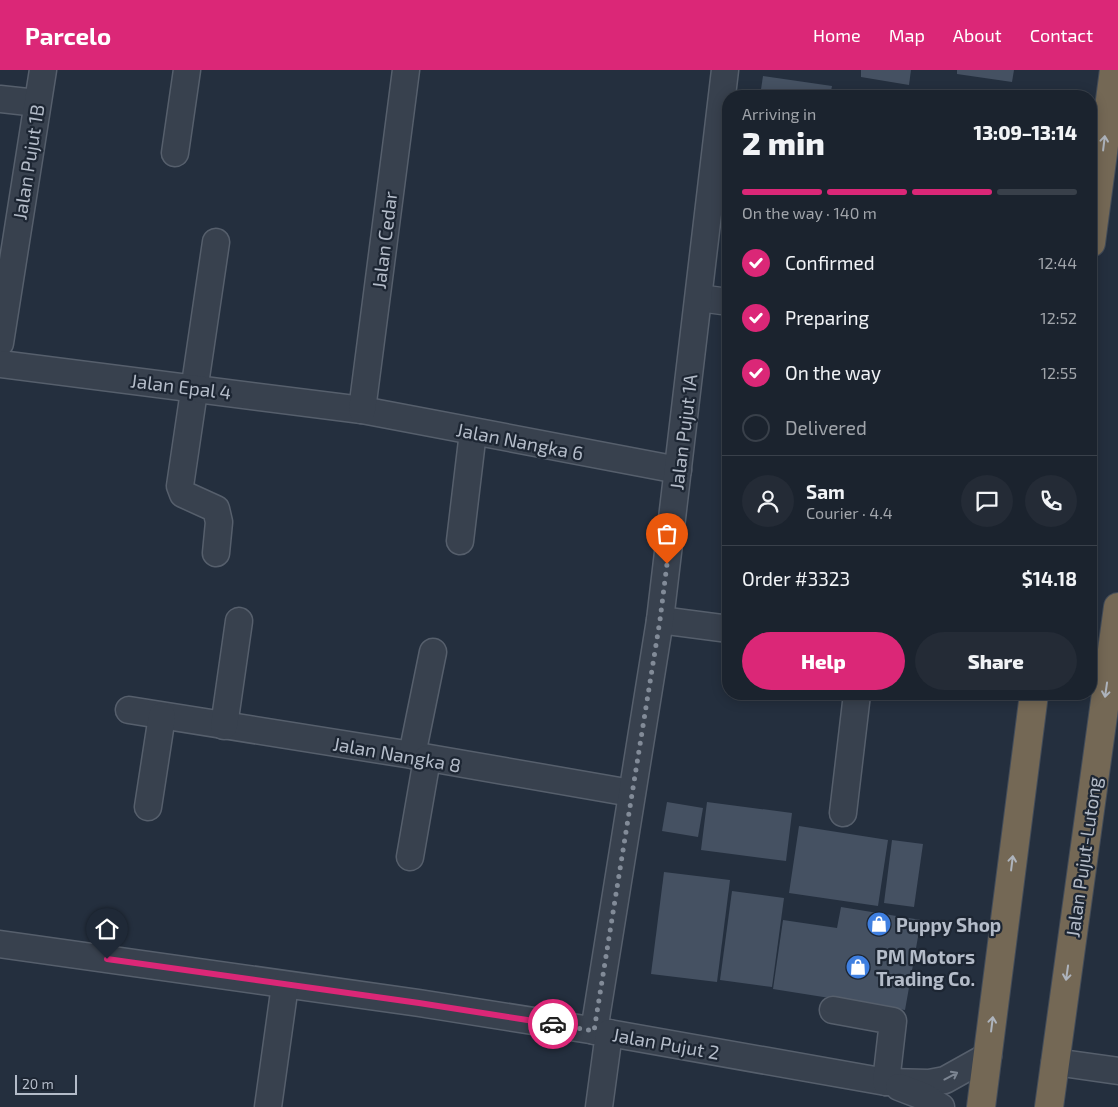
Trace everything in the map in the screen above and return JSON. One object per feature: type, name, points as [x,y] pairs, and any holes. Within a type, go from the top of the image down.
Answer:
[{"type":"highway","points":[[1097,198],[1114,70]]},
{"type":"highway","name":"Jalan Pujut-Lutong","points":[[1049,1107],[1110,726],[1118,607]]},
{"type":"highway","points":[[981,1107],[1033,700]]},
{"type":"street","name":"Jalan Pujut 1B","points":[[0,343],[43,70]]},
{"type":"street","points":[[175,153],[187,70]]},
{"type":"street","name":"Jalan Pujut 1A","points":[[724,90],[726,70]]},
{"type":"street","name":"Jalan Cedar","points":[[362,410],[399,71]]},
{"type":"street","points":[[0,99],[37,103]]},
{"type":"street","name":"Jalan Pujut 1A","points":[[599,1107],[601,1032],[631,794],[660,620],[722,104]]},
{"type":"street","points":[[216,242],[180,486],[183,494],[216,509],[219,522],[216,553]]},
{"type":"street","points":[[699,298],[722,301]]},
{"type":"street","name":"Jalan Epal 4","points":[[0,364],[362,410]]},
{"type":"street","name":"Jalan Nangka 6","points":[[362,410],[678,470]]},
{"type":"street","points":[[460,541],[473,432]]},
{"type":"street","points":[[660,620],[722,628]]},
{"type":"street","points":[[224,726],[239,621]]},
{"type":"street","points":[[410,857],[433,652]]},
{"type":"street","points":[[843,812],[856,700]]},
{"type":"street","name":"Jalan Nangka 8","points":[[130,710],[420,757],[631,794]]},
{"type":"street","points":[[148,807],[162,716]]},
{"type":"street","name":"Jalan Pujut 2","points":[[0,944],[419,1003],[601,1032],[886,1082],[929,1083],[945,1080],[988,1056]]},
{"type":"street","points":[[268,1107],[285,985]]},
{"type":"street","points":[[833,1010],[894,1021],[886,1082]]},
{"type":"street","points":[[1055,1062],[1118,1071]]},
{"type":"street","name":"Jalan Pujut 2","points":[[886,1082],[925,1097],[941,1107]]},
{"type":"building","points":[[861,70],[911,70],[909,85],[861,77]]},
{"type":"building","points":[[957,70],[1014,70],[1012,82],[957,74]]},
{"type":"building","points":[[763,76],[832,86],[831,90],[761,90]]},
{"type":"building","points":[[667,802],[703,808],[698,837],[662,831]]},
{"type":"building","points":[[707,802],[792,813],[786,861],[701,850]]},
{"type":"building","points":[[799,826],[888,840],[878,906],[789,893]]},
{"type":"building","points":[[892,840],[923,844],[914,907],[884,903]]},
{"type":"building","points":[[664,872],[730,880],[717,982],[651,974]]},
{"type":"building","points":[[732,891],[784,898],[772,987],[720,980]]},
{"type":"building","name":"PM Motors Trading Co.","points":[[841,907],[921,920],[905,1010],[773,989],[783,920],[837,928]]},
{"type":"way so far","points":[[553,1024],[594,1031],[660,620],[667,564]]},
{"type":"place","name":"Puppy Shop","points":[[879,924]]},
{"type":"place","name":"PM Motors Trading Co.","points":[[858,967]]},
{"type":"route","points":[[107,959],[553,1024]]}]
